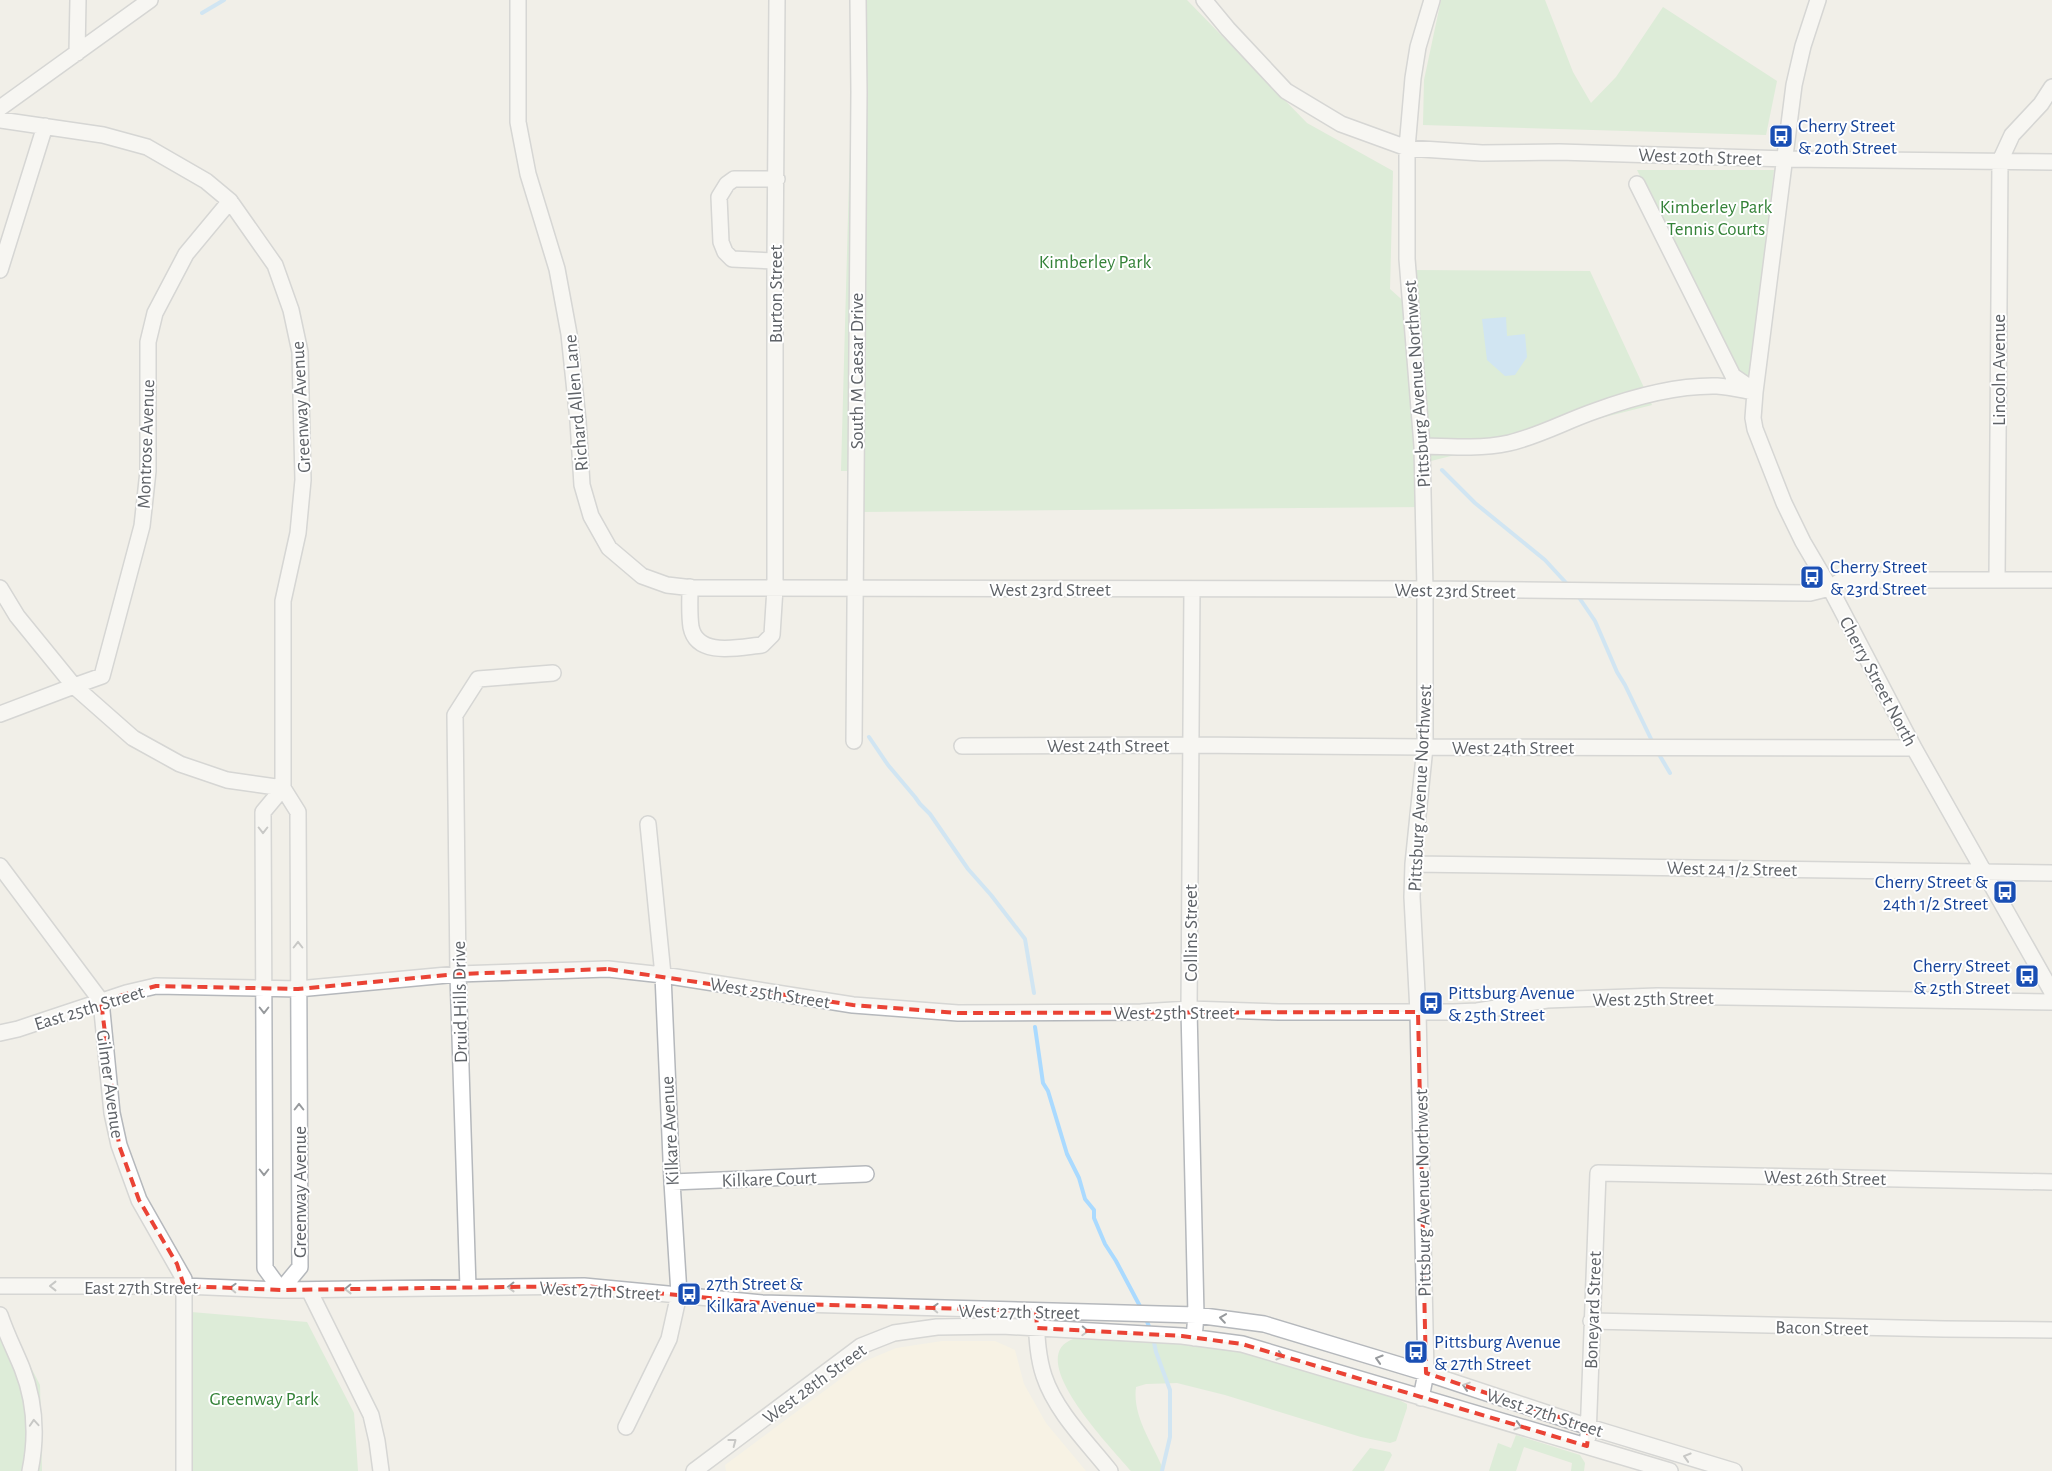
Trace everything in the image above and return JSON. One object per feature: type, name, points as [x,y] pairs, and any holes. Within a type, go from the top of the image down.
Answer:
[{"type":"street","points":[[77,53],[78,0]]},
{"type":"street","points":[[0,108],[150,0]]},
{"type":"street","name":"Richard Allen Lane","points":[[518,0],[518,122],[528,174],[558,269],[569,334],[578,421],[582,485],[590,516],[609,548],[642,576],[667,586],[690,588],[856,588]]},
{"type":"street","name":"Burton Street","points":[[690,588],[691,628],[701,644],[714,648],[762,645],[772,635],[776,588],[775,262],[777,0]]},
{"type":"street","name":"South M Caesar Drive","points":[[854,741],[858,0]]},
{"type":"street","name":"West 20th Street","points":[[1204,0],[1228,29],[1286,91],[1341,124],[1408,148],[1482,153],[1559,152],[1785,159],[2052,162]]},
{"type":"street","name":"Pittsburg Avenue Northwest","points":[[1420,1398],[1426,1373],[1418,1012],[1412,897],[1413,864],[1425,748],[1425,589],[1422,446],[1407,260],[1408,148],[1413,78],[1418,47],[1432,0]]},
{"type":"street","name":"Cherry Street North","points":[[1818,0],[1803,46],[1794,85],[1753,418],[1760,444],[1788,511],[1914,748],[2052,992]]},
{"type":"street","points":[[2000,160],[2012,135],[2041,104],[2052,87]]},
{"type":"street","name":"Greenway Avenue","points":[[0,120],[104,135],[147,147],[206,180],[230,201],[275,265],[292,310],[300,352],[303,480],[298,533],[283,601],[283,788],[298,812],[300,1267],[282,1290],[265,1268],[263,812],[283,788]]},
{"type":"street","points":[[0,270],[45,126]]},
{"type":"street","name":"Lincoln Avenue","points":[[1997,579],[2000,160]]},
{"type":"street","points":[[775,262],[732,259],[724,252],[721,242],[720,196],[727,184],[734,179],[777,179]]},
{"type":"street","points":[[1637,184],[1733,376],[1755,392]]},
{"type":"street","name":"Montrose Avenue","points":[[74,686],[102,676],[142,526],[148,471],[148,342],[155,313],[186,254],[230,201]]},
{"type":"street","points":[[1422,446],[1465,448],[1509,443],[1560,426],[1599,410],[1656,393],[1692,387],[1718,386],[1755,392]]},
{"type":"street","name":"West 23rd Street","points":[[856,588],[1425,589],[1810,593],[1830,588],[1842,580],[2052,580]]},
{"type":"street","points":[[0,588],[17,616],[74,686],[133,738],[180,764],[227,780],[283,788]]},
{"type":"street","name":"Collins Street","points":[[1192,589],[1189,1009],[1196,1315],[1194,1338]]},
{"type":"street","name":"Druid Hills Drive","points":[[468,1288],[458,974],[455,715],[478,680],[553,673]]},
{"type":"street","points":[[0,714],[74,686]]},
{"type":"street","name":"West 24th Street","points":[[962,746],[1914,748]]},
{"type":"street","name":"Kilkare Avenue","points":[[626,1427],[669,1340],[679,1294],[662,975],[648,824]]},
{"type":"street","name":"West 24 1/2 Street","points":[[1413,864],[2052,873]]},
{"type":"street","points":[[0,866],[101,1001]]},
{"type":"street","name":"West 25th Street","points":[[298,989],[458,974],[608,969],[662,975],[853,1005],[958,1013],[1141,1012],[1189,1009],[1279,1012],[1477,1011],[1547,1000],[1657,996],[2052,1002]]},
{"type":"street","name":"East 25th Street","points":[[0,1033],[18,1029],[101,1001],[156,986],[298,989]]},
{"type":"street","name":"Gilmer Avenue","points":[[101,1001],[112,1113],[119,1145],[139,1200],[184,1279],[184,1471]]},
{"type":"street","name":"West 26th Street","points":[[1598,1173],[2052,1182]]},
{"type":"street","name":"Boneyard Street","points":[[1587,1446],[1598,1173]]},
{"type":"street","name":"Kilkare Court","points":[[672,1182],[866,1174]]},
{"type":"street","name":"East 27th Street","points":[[0,1287],[184,1286],[282,1290]]},
{"type":"street","name":"West 27th Street","points":[[282,1290],[584,1286],[762,1303],[1196,1315],[1264,1324],[1426,1373],[1589,1427],[1734,1471]]},
{"type":"street","points":[[309,1290],[371,1415],[381,1471]]},
{"type":"street","points":[[1036,1310],[1038,1346],[1044,1376],[1055,1401],[1110,1471]]},
{"type":"street","points":[[0,1317],[23,1370],[30,1398],[34,1433],[30,1471]]},
{"type":"street","name":"Bacon Street","points":[[1592,1321],[1944,1330],[2052,1330]]},
{"type":"street","name":"West 28th Street","points":[[694,1471],[862,1346],[894,1333],[937,1327],[1002,1326],[1037,1328]]},
{"type":"street","name":"West 27th Street","points":[[1037,1328],[1194,1338],[1242,1344],[1670,1471]]},
{"type":"highlighted area","points":[[608,969],[853,1005],[958,1013],[1418,1012],[1426,1373],[1589,1427],[1587,1446],[1242,1344],[1182,1336],[1037,1328],[1036,1311],[762,1303],[584,1286],[281,1290],[184,1286],[177,1264],[139,1200],[119,1145],[101,1001],[156,986],[298,989],[458,974]]},
{"type":"shaded area","points":[[942,1341],[995,1341],[1015,1350],[1024,1384],[1046,1423],[1086,1471],[726,1471],[725,1465],[863,1362],[896,1348]]},
{"type":"green space","name":"Kimberley Park","points":[[854,0],[1187,0],[1307,123],[1393,171],[1390,289],[1409,306],[1409,270],[1590,271],[1652,405],[1423,463],[1423,507],[861,512],[861,471],[841,471]]},
{"type":"green space","points":[[1441,0],[1545,0],[1573,72],[1591,103],[1616,77],[1663,7],[1777,81],[1766,135],[1423,125],[1424,80]]},
{"type":"green space","name":"Kimberley Park Tennis Courts","points":[[1637,170],[1774,170],[1749,381],[1740,372]]},
{"type":"green space","name":"Greenway Park","points":[[191,1312],[307,1322],[354,1413],[358,1471],[191,1471]]},
{"type":"green space","points":[[4,1315],[40,1385],[42,1471],[0,1471],[0,1320]]},
{"type":"green space","points":[[1073,1339],[1161,1341],[1237,1350],[1387,1394],[1407,1404],[1407,1408],[1396,1441],[1390,1443],[1361,1437],[1225,1395],[1177,1383],[1146,1384],[1136,1387],[1137,1409],[1144,1430],[1164,1471],[1131,1471],[1092,1425],[1064,1384],[1058,1365],[1060,1349]]},
{"type":"green space","points":[[1516,1435],[1580,1455],[1585,1463],[1584,1471],[1571,1471],[1572,1463],[1524,1447],[1516,1471],[1489,1471],[1498,1443],[1511,1448]]},
{"type":"green space","points":[[1370,1448],[1390,1452],[1392,1455],[1384,1471],[1352,1471]]},
{"type":"water","points":[[1506,317],[1507,336],[1525,334],[1527,357],[1515,375],[1505,376],[1487,360],[1482,319]]},
{"type":"waterway","points":[[202,13],[224,0]]},
{"type":"waterway","points":[[1442,470],[1475,503],[1545,560],[1568,585]]},
{"type":"waterway","points":[[1578,596],[1595,621],[1617,672],[1653,743]]},
{"type":"waterway","points":[[869,737],[888,765],[930,814],[968,869],[1025,939],[1034,993]]},
{"type":"waterway","points":[[1657,751],[1670,773]]},
{"type":"waterway","points":[[1035,1027],[1043,1083],[1048,1091],[1067,1154],[1079,1178],[1085,1199],[1094,1210],[1094,1218],[1105,1244],[1142,1310]]},
{"type":"waterway","points":[[1145,1317],[1151,1331]]},
{"type":"waterway","points":[[1153,1338],[1170,1390],[1170,1437],[1162,1471]]},
{"type":"place","name":"Cherry Street & 20th Street","points":[[1781,136]]},
{"type":"place","name":"Cherry Street & 23rd Street","points":[[1812,577]]},
{"type":"place","name":"Cherry Street & 24th 1/2 Street","points":[[2005,892]]},
{"type":"place","name":"Cherry Street & 25th Street","points":[[2027,976]]},
{"type":"place","name":"Pittsburg Avenue & 25th Street","points":[[1431,1003]]},
{"type":"place","name":"27th Street & Kilkara Avenue","points":[[689,1294]]},
{"type":"place","name":"Pittsburg Avenue & 27th Street","points":[[1416,1352]]}]
